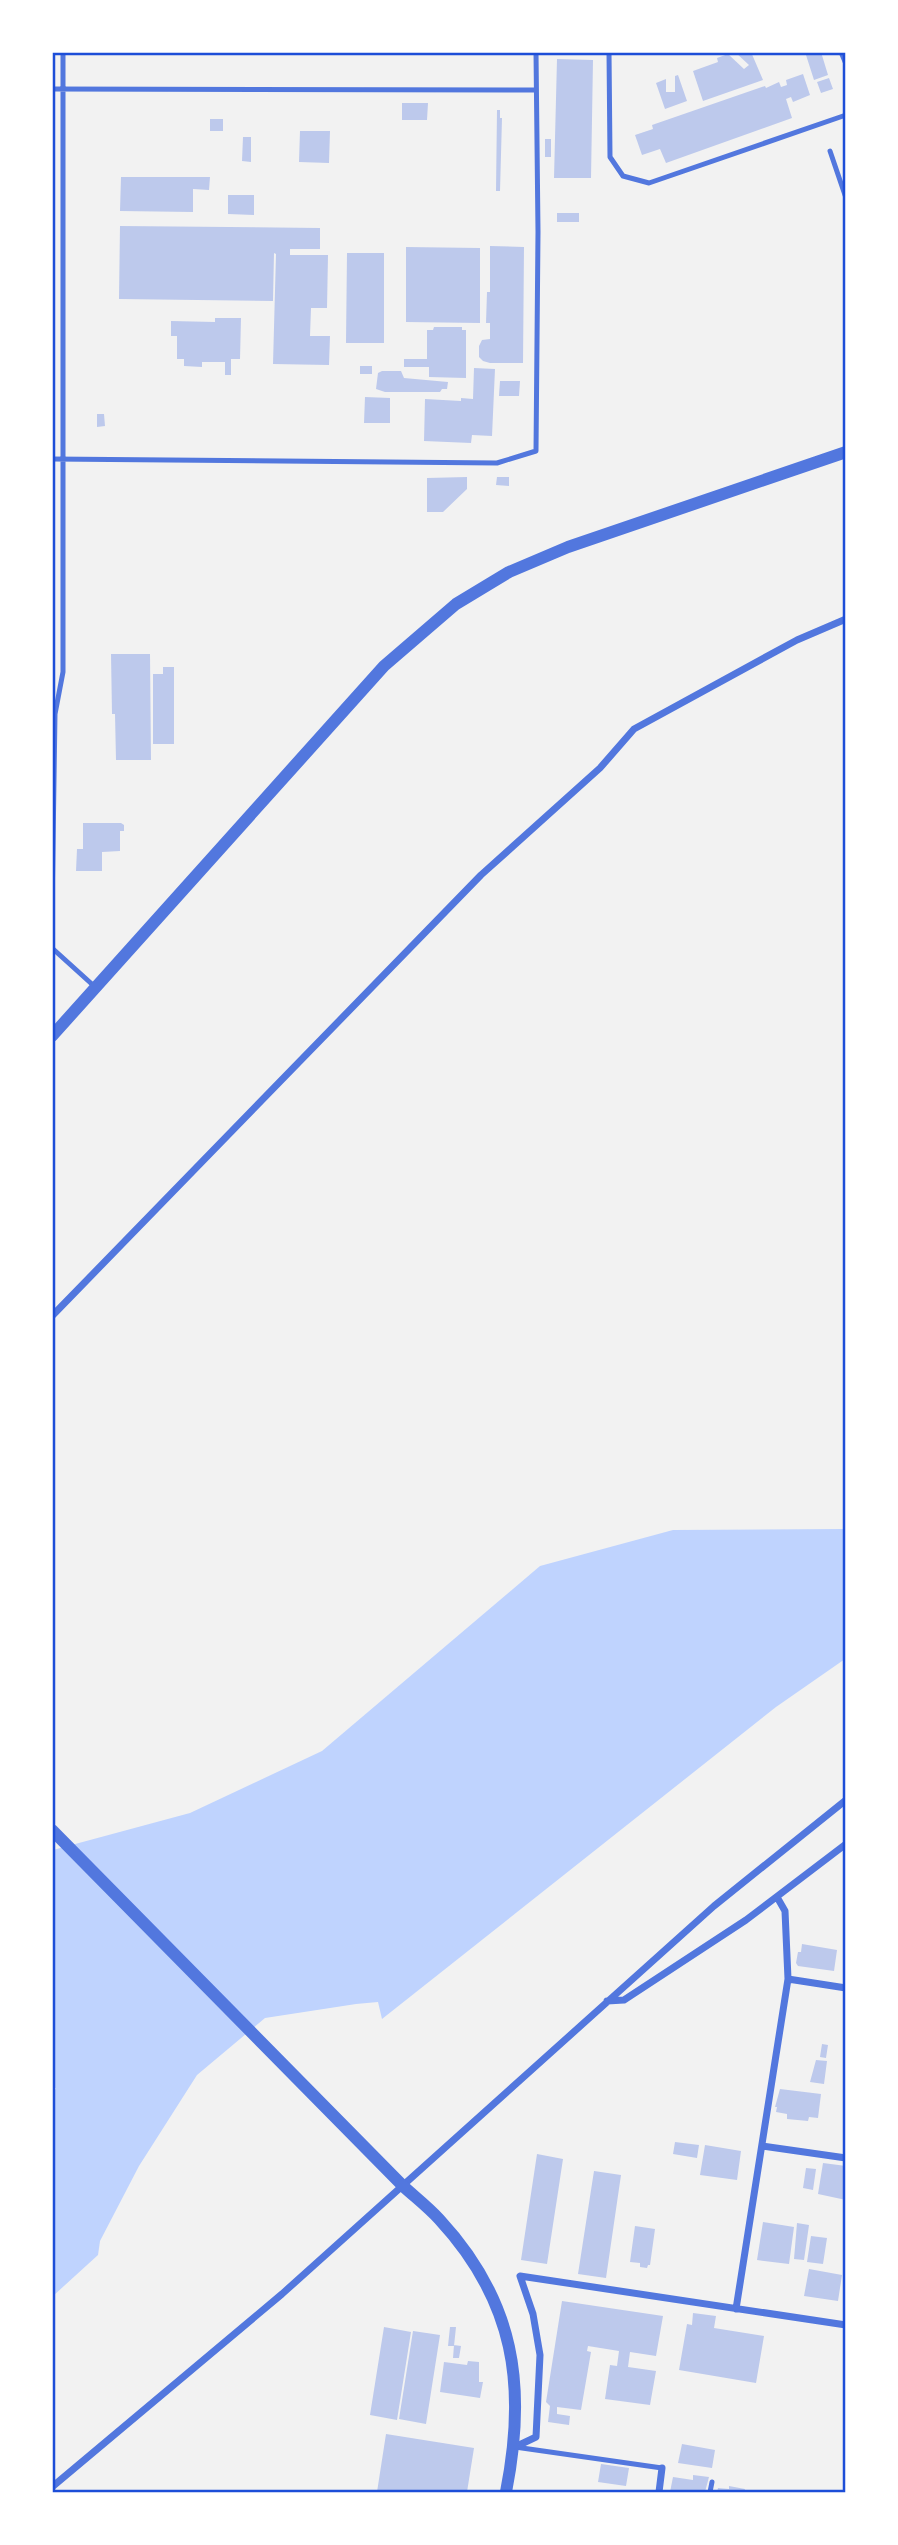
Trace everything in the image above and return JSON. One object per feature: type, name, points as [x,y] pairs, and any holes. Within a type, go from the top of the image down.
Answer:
[{"type":"street","points":[[52,1036],[384,666],[456,604],[509,572],[568,547],[845,453]]},
{"type":"street","points":[[52,1317],[481,876],[600,768],[634,729],[785,646],[845,619]]},
{"type":"street","points":[[52,2487],[282,2294],[714,1906],[845,1800]]},
{"type":"street","points":[[52,1830],[210,1992],[438,2218],[459,2243],[498,2309],[514,2364],[515,2447],[506,2493]]},
{"type":"street","points":[[607,2001],[624,2000],[746,1920],[845,1844]]},
{"type":"street","points":[[736,2309],[788,1979],[785,1911],[777,1896]]},
{"type":"street","points":[[788,1979],[845,1988]]},
{"type":"street","points":[[762,2146],[845,2158]]},
{"type":"street","points":[[515,2447],[536,2437],[540,2376],[537,2336],[520,2276],[845,2325]]},
{"type":"street","points":[[659,2493],[662,2468]]},
{"type":"lane","points":[[52,912],[55,714],[63,672],[63,52]]},
{"type":"lane","points":[[52,459],[497,463],[536,451],[536,52]]},
{"type":"lane","points":[[609,52],[610,158],[623,176],[649,183],[845,115]]},
{"type":"lane","points":[[841,52],[845,64]]},
{"type":"lane","points":[[52,89],[535,90]]},
{"type":"lane","points":[[830,151],[845,198]]},
{"type":"lane","points":[[52,948],[96,988]]},
{"type":"lane","points":[[515,2447],[662,2468]]},
{"type":"lane","points":[[710,2493],[712,2483]]},
{"type":"water","points":[[845,1527],[845,1659],[776,1707],[382,2019],[378,2002],[265,2018],[197,2075],[139,2166],[100,2241],[98,2255],[53,2296],[52,2096],[56,2088],[53,2088],[53,1850],[190,1813],[322,1751],[540,1566],[673,1530]]},
{"type":"building","points":[[735,52],[751,52],[763,80],[703,101],[693,71],[718,62],[717,58],[728,54],[744,69],[749,65]]},
{"type":"building","points":[[808,52],[821,52],[828,75],[814,80],[806,55]]},
{"type":"building","points":[[557,59],[593,60],[591,178],[554,178]]},
{"type":"building","points":[[803,74],[810,95],[793,102],[791,97],[786,99],[792,118],[666,163],[660,149],[642,155],[635,135],[653,129],[652,125],[765,86],[766,88],[779,82],[781,87],[787,85],[786,80]]},
{"type":"building","points":[[678,75],[687,101],[665,109],[656,83],[666,79],[666,92],[675,92],[675,76]]},
{"type":"building","points":[[829,78],[833,89],[821,93],[817,82]]},
{"type":"building","points":[[402,103],[428,103],[427,120],[402,120]]},
{"type":"building","points":[[497,110],[500,110],[502,118],[500,191],[496,191]]},
{"type":"building","points":[[210,119],[223,119],[223,131],[210,131]]},
{"type":"building","points":[[300,131],[330,131],[329,163],[299,162]]},
{"type":"building","points":[[243,137],[251,137],[251,162],[242,161]]},
{"type":"building","points":[[545,139],[551,139],[551,157],[545,157]]},
{"type":"building","points":[[121,177],[210,177],[209,190],[193,189],[193,212],[120,211]]},
{"type":"building","points":[[228,195],[254,195],[254,215],[228,214]]},
{"type":"building","points":[[557,213],[579,213],[579,222],[557,222]]},
{"type":"building","points":[[120,226],[320,228],[320,249],[290,249],[290,255],[328,255],[327,308],[311,308],[310,336],[330,336],[329,365],[273,364],[276,254],[274,253],[273,301],[119,299]]},
{"type":"building","points":[[490,246],[524,247],[523,363],[490,363],[479,357],[482,340],[490,339],[490,323],[486,323],[487,292],[490,292]]},
{"type":"building","points":[[406,247],[480,248],[480,323],[406,322]]},
{"type":"building","points":[[347,253],[384,253],[384,343],[346,343]]},
{"type":"building","points":[[215,318],[241,318],[240,359],[231,359],[231,375],[225,375],[225,362],[202,362],[202,367],[184,366],[184,359],[177,359],[177,336],[171,336],[171,321],[215,322]]},
{"type":"building","points":[[434,327],[462,327],[462,330],[466,330],[466,378],[429,377],[429,367],[404,367],[404,359],[427,359],[427,330],[433,330]]},
{"type":"building","points":[[360,366],[372,366],[372,374],[360,374]]},
{"type":"building","points":[[474,368],[495,369],[492,436],[472,435],[471,443],[424,441],[425,399],[473,399]]},
{"type":"building","points":[[401,371],[404,378],[448,382],[447,389],[440,392],[385,392],[376,389],[378,373]]},
{"type":"building","points":[[500,381],[520,381],[519,396],[499,396]]},
{"type":"building","points":[[365,397],[390,398],[390,423],[364,423]]},
{"type":"building","points":[[97,414],[104,414],[105,426],[97,427]]},
{"type":"building","points":[[467,477],[467,489],[443,512],[427,512],[427,478]]},
{"type":"building","points":[[497,477],[509,477],[509,486],[496,485]]},
{"type":"building","points":[[111,654],[150,654],[151,760],[116,760]]},
{"type":"building","points":[[163,667],[174,667],[174,744],[153,744],[153,674],[163,674]]},
{"type":"building","points":[[83,823],[124,825],[124,831],[120,831],[120,851],[102,852],[102,871],[76,871],[77,849],[83,849]]},
{"type":"building","points":[[802,1944],[837,1950],[834,1971],[798,1966],[798,1952],[801,1952]]},
{"type":"building","points":[[822,2044],[828,2045],[826,2058],[820,2057]]},
{"type":"building","points":[[816,2060],[827,2061],[824,2084],[810,2082]]},
{"type":"building","points":[[780,2089],[821,2094],[818,2118],[809,2117],[808,2121],[787,2119],[787,2114],[776,2112]]},
{"type":"building","points":[[675,2142],[699,2145],[697,2158],[673,2154]]},
{"type":"building","points":[[705,2145],[741,2151],[737,2180],[700,2175]]},
{"type":"building","points":[[537,2154],[563,2159],[547,2264],[521,2260]]},
{"type":"building","points":[[823,2163],[846,2166],[846,2200],[818,2194]]},
{"type":"building","points":[[806,2168],[816,2169],[813,2190],[803,2188]]},
{"type":"building","points":[[594,2171],[621,2175],[606,2278],[578,2274]]},
{"type":"building","points":[[763,2222],[794,2227],[789,2264],[757,2260]]},
{"type":"building","points":[[797,2223],[809,2225],[804,2260],[794,2259]]},
{"type":"building","points":[[635,2226],[655,2229],[650,2265],[647,2268],[640,2267],[640,2263],[630,2262]]},
{"type":"building","points":[[811,2236],[827,2238],[823,2264],[807,2262]]},
{"type":"building","points":[[809,2269],[842,2275],[838,2301],[804,2296]]},
{"type":"building","points":[[562,2301],[663,2316],[656,2356],[630,2352],[628,2367],[656,2371],[650,2405],[605,2399],[610,2365],[617,2366],[619,2351],[588,2346],[587,2351],[591,2352],[581,2410],[557,2407],[557,2414],[570,2416],[569,2425],[548,2422],[550,2406],[546,2402]]},
{"type":"building","points":[[693,2313],[716,2316],[714,2328],[764,2336],[756,2383],[679,2370],[687,2324],[692,2325]]},
{"type":"building","points":[[384,2327],[411,2332],[397,2420],[370,2415]]},
{"type":"building","points":[[450,2327],[456,2327],[454,2346],[448,2346]]},
{"type":"building","points":[[413,2331],[440,2335],[426,2424],[399,2419]]},
{"type":"building","points":[[454,2345],[461,2346],[459,2358],[453,2358]]},
{"type":"building","points":[[468,2361],[479,2362],[479,2382],[483,2382],[480,2398],[440,2392],[444,2362],[467,2365]]},
{"type":"building","points":[[386,2434],[474,2448],[467,2492],[377,2492]]},
{"type":"building","points":[[682,2444],[715,2450],[712,2468],[678,2463]]},
{"type":"building","points":[[601,2464],[629,2468],[626,2486],[598,2482]]},
{"type":"building","points":[[693,2475],[709,2477],[705,2492],[670,2492],[673,2477],[693,2480]]},
{"type":"building","points":[[729,2486],[745,2489],[744,2492],[717,2492],[718,2488],[729,2489]]}]
